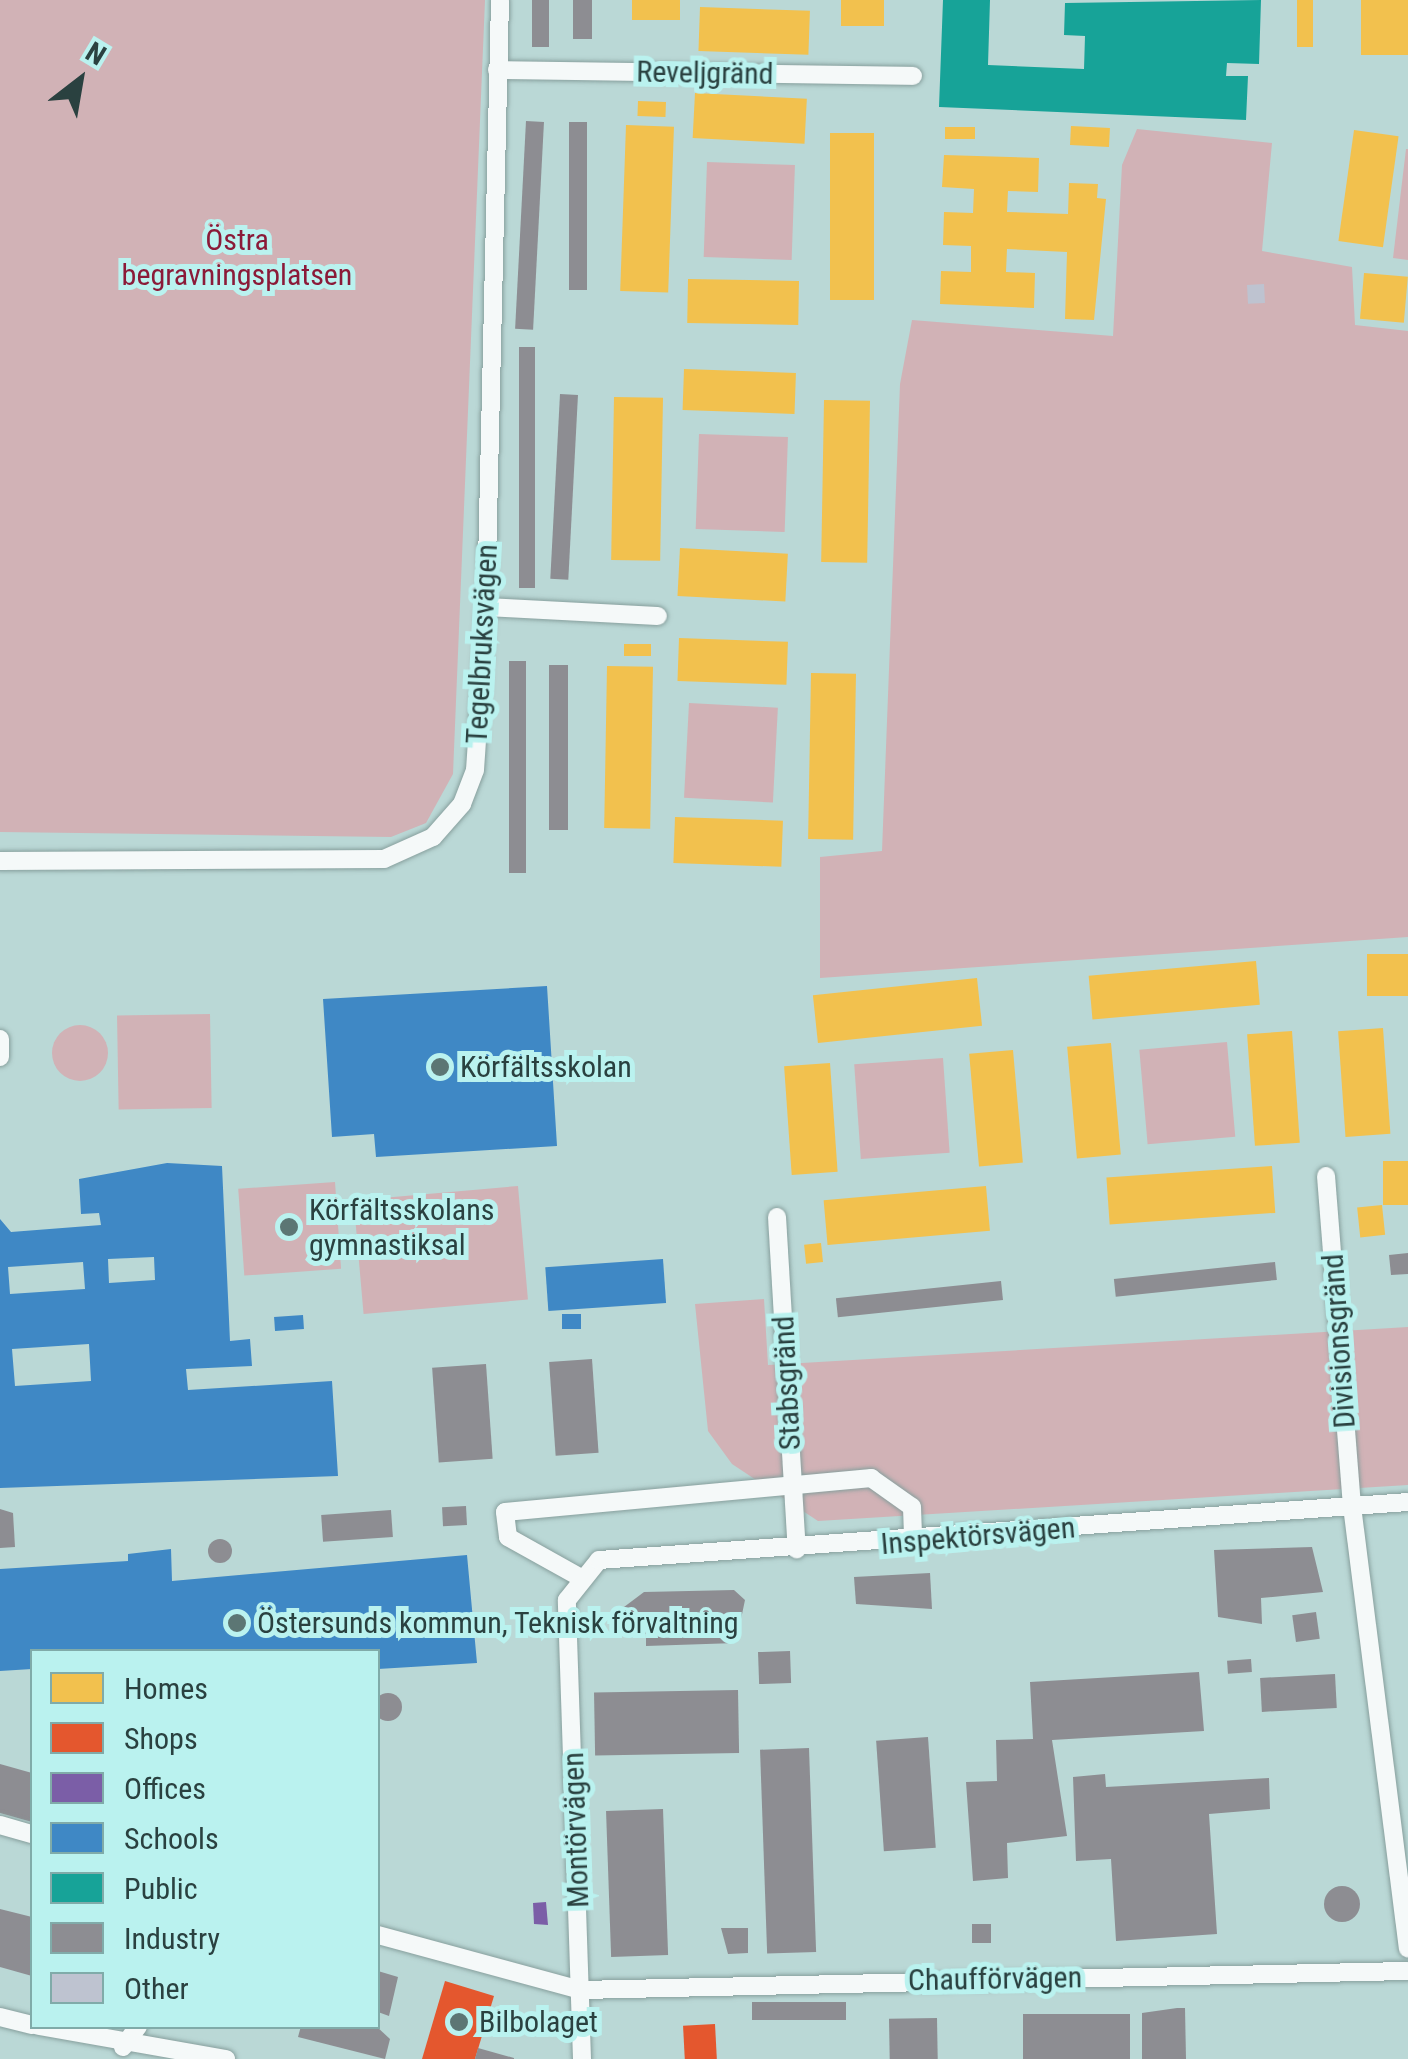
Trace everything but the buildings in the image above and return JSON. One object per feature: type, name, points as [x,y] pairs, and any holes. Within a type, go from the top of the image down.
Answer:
[{"type":"street","name":"Tegelbruksvägen","points":[[0,861],[384,859],[433,837],[475,770],[486,607],[500,0]]},
{"type":"street","name":"Reveljgränd","points":[[497,70],[912,76]]},
{"type":"street","points":[[486,607],[658,616]]},
{"type":"street","points":[[0,1040],[0,1057]]},
{"type":"street","name":"Divisionsgränd","points":[[1326,1176],[1352,1506],[1408,1948]]},
{"type":"street","name":"Stabsgränd","points":[[777,1217],[797,1549]]},
{"type":"street","points":[[584,1579],[508,1537],[505,1512],[794,1489],[852,1477],[893,1486],[912,1507],[913,1541]]},
{"type":"street","name":"Inspektörsvägen","points":[[567,1600],[598,1560],[913,1541],[1408,1502]]},
{"type":"street","name":"Montörvägen","points":[[567,1600],[582,2059]]},
{"type":"street","points":[[0,1825],[30,1833]]},
{"type":"street","name":"Chaufförvägen","points":[[380,1936],[581,1990],[1408,1971]]},
{"type":"street","points":[[0,2017],[30,2024]]},
{"type":"street","points":[[48,2029],[123,2047],[226,2059]]},
{"type":"street","points":[[123,2047],[136,2029]]},
{"type":"green space","name":"Östra begravningsplatsen","points":[[0,0],[485,0],[453,774],[426,823],[391,837],[0,832]]},
{"type":"green space","points":[[1137,129],[1272,143],[1262,251],[1352,267],[1355,325],[1408,331],[1408,937],[820,978],[820,857],[882,851],[900,384],[912,320],[1113,336],[1122,165]]},
{"type":"green space","points":[[1408,149],[1408,260],[1393,258]]},
{"type":"green space","points":[[707,162],[795,165],[792,260],[704,257]]},
{"type":"green space","points":[[699,434],[788,437],[785,532],[696,529]]},
{"type":"green space","points":[[689,703],[778,708],[773,803],[684,798]]},
{"type":"green space","points":[[210,1014],[212,1108],[119,1110],[117,1016]]},
{"type":"green space","points":[[80,1025],[100,1033],[108,1053],[100,1073],[80,1081],[60,1073],[52,1053],[60,1033]]},
{"type":"green space","points":[[1227,1042],[1235,1137],[1148,1144],[1139,1050]]},
{"type":"green space","points":[[943,1058],[950,1153],[861,1159],[854,1064]]},
{"type":"green space","name":"Körfältsskolans gymnastiksal","points":[[335,1182],[341,1269],[244,1276],[238,1189]]},
{"type":"green space","points":[[518,1186],[528,1300],[364,1314],[354,1200]]},
{"type":"green space","points":[[764,1299],[768,1365],[1408,1327],[1408,1485],[818,1521],[732,1464],[708,1431],[695,1304]]},
{"type":"place","name":"Körfältsskolan","points":[[440,1067]]},
{"type":"place","name":"Körfältsskolans gymnastiksal","points":[[289,1227]]},
{"type":"place","name":"Östersunds kommun, Teknisk förvaltning","points":[[237,1623]]},
{"type":"place","name":"Bilbolaget","points":[[459,2022]]}]
